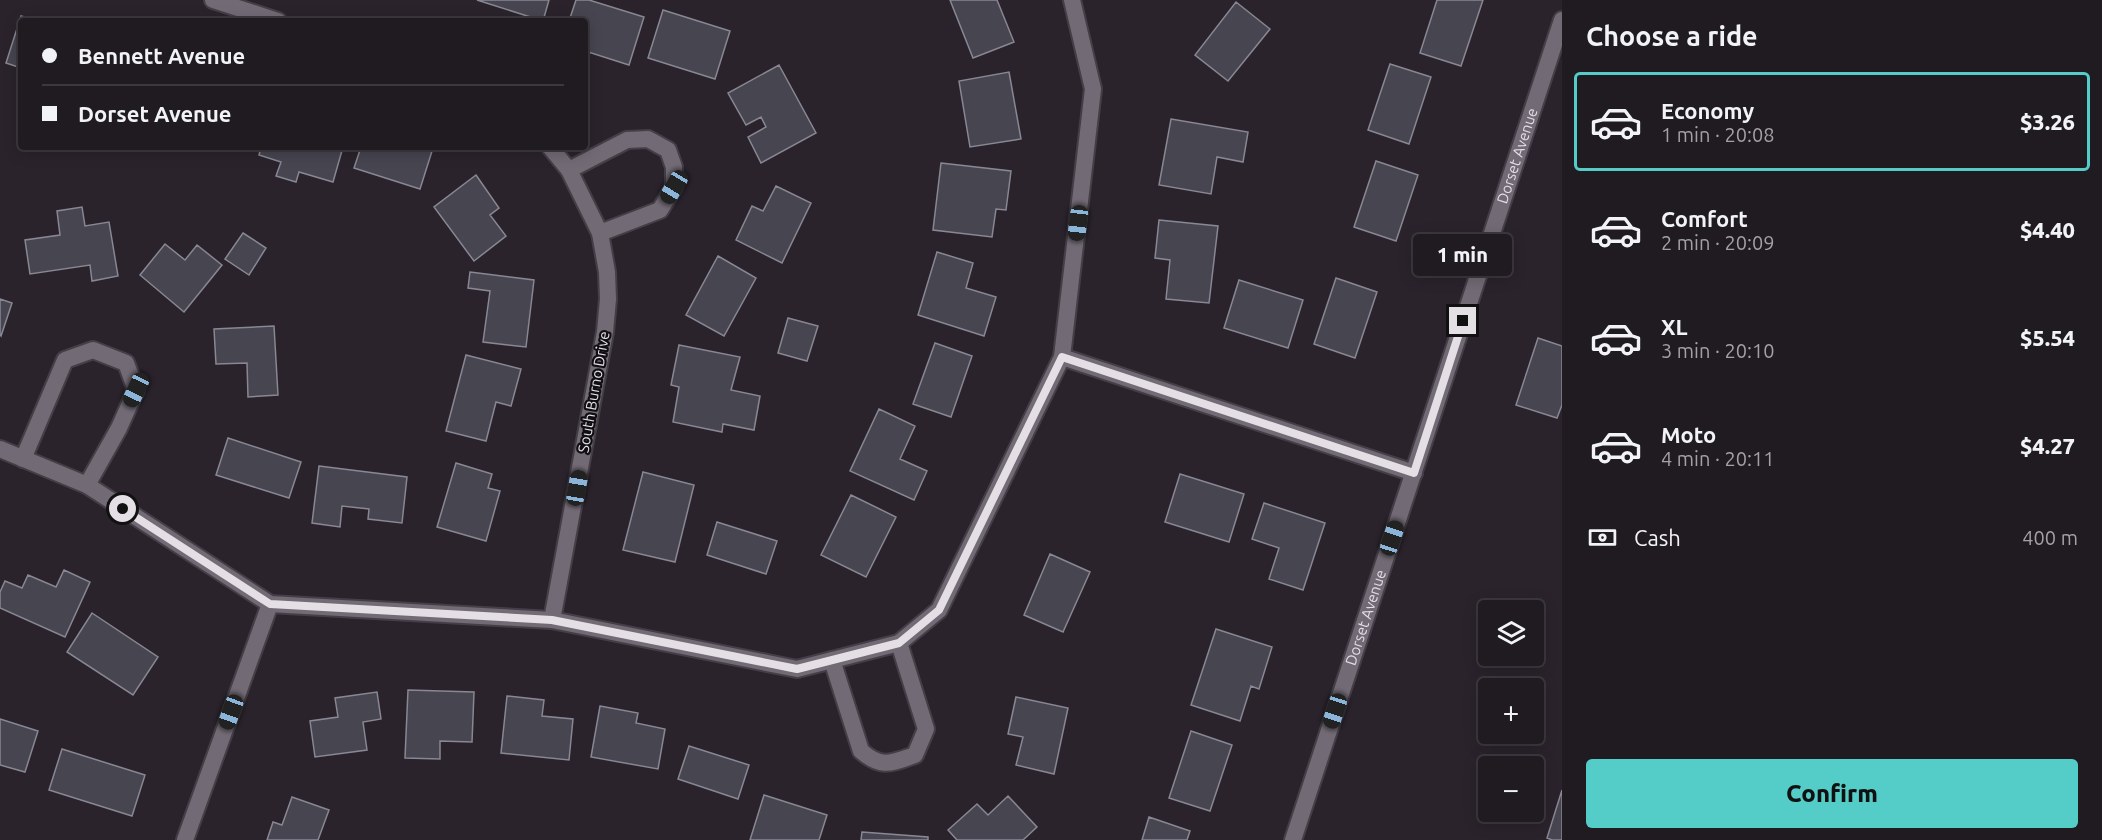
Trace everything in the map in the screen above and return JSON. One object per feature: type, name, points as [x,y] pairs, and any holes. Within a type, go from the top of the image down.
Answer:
[{"type":"street","points":[[213,0],[269,18]]},
{"type":"street","points":[[0,449],[87,485],[270,604],[552,620],[797,669],[899,643],[939,610],[1062,357],[1093,89],[1072,0]]},
{"type":"street","name":"Dorset Avenue","points":[[1293,840],[1562,20]]},
{"type":"street","points":[[569,170],[627,140],[648,139],[668,150],[674,167],[674,187],[660,210],[600,233]]},
{"type":"street","name":"South Burno Drive","points":[[552,150],[569,170],[600,233],[607,272],[608,299],[605,332],[552,620]]},
{"type":"street","points":[[23,459],[65,360],[93,350],[126,363],[136,390],[119,428],[87,485]]},
{"type":"street","points":[[1062,357],[1414,473]]},
{"type":"street","points":[[185,840],[270,604]]},
{"type":"street","points":[[832,660],[861,751],[873,761],[889,763],[915,755],[926,729],[899,643]]},
{"type":"building","points":[[477,0],[549,0],[544,18],[534,18]]},
{"type":"building","points":[[576,0],[589,0],[644,17],[629,65],[588,52],[588,18],[570,18]]},
{"type":"building","points":[[950,0],[997,0],[1014,42],[973,58]]},
{"type":"building","points":[[1437,0],[1483,0],[1461,66],[1420,53]]},
{"type":"building","points":[[1236,2],[1270,29],[1228,81],[1195,55]]},
{"type":"building","points":[[663,10],[730,31],[715,79],[648,58]]},
{"type":"building","points":[[18,25],[18,67],[6,63]]},
{"type":"building","points":[[1390,64],[1431,77],[1409,144],[1368,130]]},
{"type":"building","points":[[779,65],[816,133],[761,163],[748,137],[766,127],[761,117],[746,125],[728,93]]},
{"type":"building","points":[[1009,72],[1021,139],[970,147],[959,81]]},
{"type":"building","points":[[1171,119],[1248,132],[1243,162],[1217,157],[1211,194],[1159,185]]},
{"type":"building","points":[[260,150],[342,150],[333,182],[299,172],[296,182],[276,176],[281,162],[259,155]]},
{"type":"building","points":[[360,150],[432,150],[420,189],[354,168]]},
{"type":"building","points":[[1376,161],[1418,175],[1396,241],[1354,227]]},
{"type":"building","points":[[941,163],[1011,171],[1006,210],[996,209],[992,237],[933,230]]},
{"type":"building","points":[[476,175],[499,208],[490,215],[506,236],[474,261],[434,207]]},
{"type":"building","points":[[776,186],[811,203],[782,263],[736,240],[752,206],[763,211]]},
{"type":"building","points":[[82,207],[85,226],[109,222],[118,276],[92,281],[90,265],[30,274],[25,240],[60,235],[57,211]]},
{"type":"building","points":[[1159,220],[1218,226],[1209,303],[1166,299],[1170,260],[1155,258]]},
{"type":"building","points":[[243,233],[266,248],[249,275],[225,259]]},
{"type":"building","points":[[165,244],[185,260],[197,245],[222,265],[184,312],[140,275]]},
{"type":"building","points":[[937,252],[973,263],[966,288],[996,297],[984,336],[918,315]]},
{"type":"building","points":[[718,256],[756,278],[724,336],[686,315]]},
{"type":"building","points":[[470,272],[534,280],[526,347],[483,342],[490,291],[468,288]]},
{"type":"building","points":[[1336,278],[1377,292],[1355,358],[1314,344]]},
{"type":"building","points":[[1239,280],[1303,300],[1288,348],[1224,328]]},
{"type":"building","points":[[0,299],[12,303],[1,336],[0,335]]},
{"type":"building","points":[[788,318],[818,326],[807,361],[778,353]]},
{"type":"building","points":[[274,326],[278,395],[248,397],[247,363],[216,364],[214,329]]},
{"type":"building","points":[[1538,338],[1562,346],[1562,405],[1557,418],[1516,405]]},
{"type":"building","points":[[935,343],[972,356],[951,417],[913,404]]},
{"type":"building","points":[[679,345],[740,357],[731,390],[760,396],[754,430],[723,424],[722,432],[673,422],[679,387],[671,385]]},
{"type":"building","points":[[466,355],[521,369],[511,406],[496,402],[486,441],[446,431]]},
{"type":"building","points":[[879,409],[915,426],[900,459],[927,471],[914,500],[850,471]]},
{"type":"building","points":[[228,438],[301,462],[289,498],[216,475]]},
{"type":"building","points":[[456,463],[492,474],[488,488],[500,491],[486,541],[437,527]]},
{"type":"building","points":[[319,466],[407,477],[402,523],[368,519],[369,509],[342,506],[340,527],[312,523]]},
{"type":"building","points":[[643,472],[694,485],[675,562],[623,550]]},
{"type":"building","points":[[1180,474],[1244,494],[1229,542],[1165,522]]},
{"type":"building","points":[[851,495],[896,517],[866,577],[821,555]]},
{"type":"building","points":[[1264,503],[1325,523],[1303,590],[1269,579],[1279,548],[1252,539]]},
{"type":"building","points":[[717,522],[777,541],[766,574],[707,555]]},
{"type":"building","points":[[1050,554],[1090,572],[1063,632],[1024,615]]},
{"type":"building","points":[[64,570],[90,582],[65,637],[0,608],[0,592],[5,581],[22,588],[28,575],[56,587]]},
{"type":"building","points":[[92,613],[158,657],[133,695],[67,652]]},
{"type":"building","points":[[1216,629],[1272,647],[1259,689],[1251,686],[1240,721],[1191,705]]},
{"type":"building","points":[[408,690],[474,692],[472,742],[440,741],[440,759],[405,758]]},
{"type":"building","points":[[377,692],[381,719],[363,722],[367,750],[315,757],[310,721],[338,717],[335,698]]},
{"type":"building","points":[[507,696],[544,700],[542,716],[573,719],[569,760],[501,753]]},
{"type":"building","points":[[1016,697],[1068,708],[1054,774],[1016,765],[1023,737],[1008,734]]},
{"type":"building","points":[[600,706],[638,713],[636,723],[665,729],[658,769],[591,757]]},
{"type":"building","points":[[0,719],[38,731],[25,772],[0,765]]},
{"type":"building","points":[[1191,731],[1232,745],[1210,811],[1169,798]]},
{"type":"building","points":[[689,746],[749,765],[738,799],[678,779]]},
{"type":"building","points":[[62,749],[145,775],[132,816],[49,790]]},
{"type":"building","points":[[1562,790],[1562,840],[1552,840],[1547,838]]},
{"type":"building","points":[[764,795],[827,815],[819,840],[750,840]]},
{"type":"building","points":[[1008,796],[1037,827],[1023,840],[957,840],[948,830],[977,804],[988,815]]},
{"type":"building","points":[[292,797],[329,810],[318,840],[267,840],[273,822],[282,825]]},
{"type":"building","points":[[1149,817],[1190,831],[1187,840],[1142,840]]},
{"type":"building","points":[[862,832],[928,837],[928,840],[861,840]]},
{"type":"route","points":[[123,509],[270,604],[552,620],[797,669],[899,643],[939,610],[1062,357],[1414,473],[1463,321]]}]
